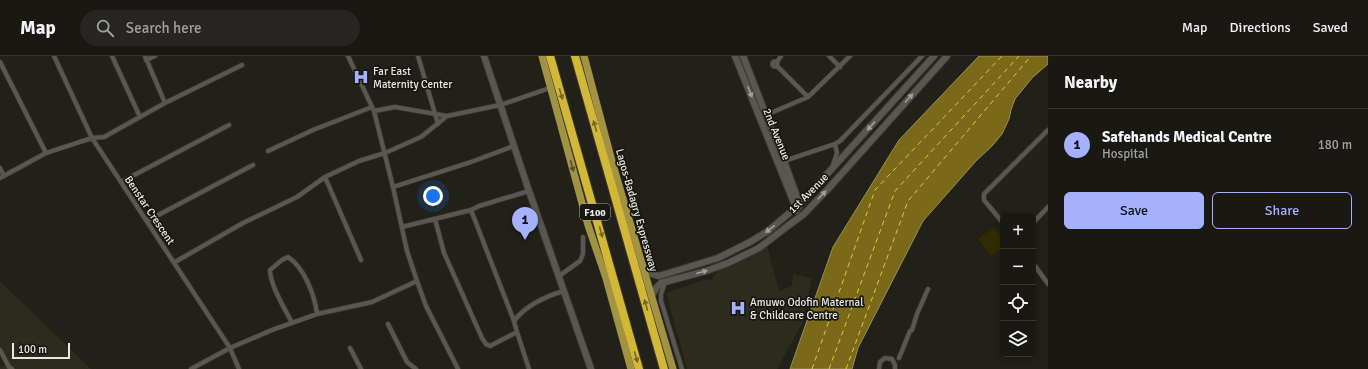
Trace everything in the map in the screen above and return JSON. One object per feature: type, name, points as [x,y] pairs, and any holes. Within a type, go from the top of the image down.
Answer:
[{"type":"highway","name":"F100","points":[[550,56],[639,369]]},
{"type":"highway","name":"Lagos-Badagry Expressway","points":[[575,56],[664,369]]},
{"type":"main road","points":[[484,56],[529,192],[591,369]]},
{"type":"main road","points":[[542,56],[588,225],[606,278],[630,369]]},
{"type":"main road","name":"Lagos-Badagry Expressway","points":[[584,56],[613,165],[673,369]]},
{"type":"main road","name":"2nd Avenue","points":[[735,56],[796,208],[802,215]]},
{"type":"main road","name":"2nd Avenue","points":[[743,56],[799,202],[796,208]]},
{"type":"main road","name":"1st Avenue","points":[[642,265],[652,274],[659,276],[712,261],[768,231],[796,208],[934,56]]},
{"type":"main road","name":"1st Avenue","points":[[665,282],[718,267],[746,255],[758,248],[802,215],[828,189],[947,56]]},
{"type":"main road","points":[[796,194],[805,196],[810,193]]},
{"type":"main road","points":[[651,297],[657,287],[665,282]]},
{"type":"street","name":"Benstar Crescent","points":[[54,56],[92,138],[175,262],[230,348],[239,369]]},
{"type":"street","points":[[112,56],[140,117]]},
{"type":"street","points":[[155,56],[145,58],[165,104]]},
{"type":"street","points":[[348,56],[372,109],[385,153],[407,251],[417,281],[426,306],[458,369]]},
{"type":"street","points":[[418,56],[438,124]]},
{"type":"street","points":[[781,56],[777,64],[808,97]]},
{"type":"street","points":[[829,56],[840,67]]},
{"type":"street","points":[[766,115],[808,97],[850,56]]},
{"type":"street","points":[[784,161],[840,141],[922,56]]},
{"type":"street","points":[[0,62],[46,153]]},
{"type":"street","points":[[0,168],[2,177],[46,153],[92,138],[104,137],[242,65]]},
{"type":"street","points":[[268,151],[313,130],[372,109],[395,107],[447,116],[500,105],[550,88]]},
{"type":"street","points":[[175,262],[244,223],[297,197],[325,177],[359,161],[385,153],[421,137],[447,116]]},
{"type":"street","points":[[121,182],[229,125]]},
{"type":"street","points":[[1000,219],[984,200],[984,194],[1048,130]]},
{"type":"street","points":[[832,169],[837,154],[835,144]]},
{"type":"street","points":[[393,187],[471,162],[514,146]]},
{"type":"street","points":[[147,221],[253,165]]},
{"type":"street","points":[[325,177],[361,260]]},
{"type":"street","points":[[402,227],[471,210],[479,206],[529,192]]},
{"type":"street","points":[[1036,219],[1048,207]]},
{"type":"street","points":[[471,210],[514,321],[529,369]]},
{"type":"street","points":[[435,219],[444,253],[486,344],[490,346],[517,332]]},
{"type":"street","points":[[559,276],[580,261],[583,254],[583,237]]},
{"type":"street","points":[[292,323],[272,281],[270,273],[270,270],[288,257],[306,278],[317,314]]},
{"type":"street","points":[[1036,267],[1048,284]]},
{"type":"street","points":[[191,369],[230,348],[292,323],[317,314],[372,302],[417,281]]},
{"type":"street","points":[[665,282],[661,294],[661,301],[682,369]]},
{"type":"street","points":[[899,358],[928,289]]},
{"type":"street","points":[[514,321],[533,304],[550,295],[564,291]]},
{"type":"street","points":[[388,324],[408,362],[416,369]]},
{"type":"street","points":[[350,348],[361,369]]},
{"type":"street","points":[[0,350],[9,367],[12,369]]},
{"type":"street","points":[[879,369],[880,362],[885,358],[892,360],[896,365],[895,369]]},
{"type":"shaded area","points":[[979,56],[1048,56],[1048,64],[1032,78],[1015,99],[1009,119],[1002,134],[923,221],[858,348],[852,369],[790,369],[833,247],[899,140]]},
{"type":"shaded area","points":[[994,227],[1000,235],[1000,249],[991,256],[978,239]]},
{"type":"shaded area","name":"Amuwo Odofin Maternal & Childcare Centre","points":[[767,245],[779,291],[792,286],[793,274],[812,278],[803,322],[777,369],[687,369],[666,293],[706,279],[711,280],[718,271],[723,269],[723,266],[735,263]]},
{"type":"shaded area","points":[[0,281],[91,369],[0,369],[0,367],[10,363],[0,347]]},
{"type":"ferry route","points":[[812,369],[875,190],[1002,56]]},
{"type":"ferry route","points":[[829,369],[895,191],[1019,56]]},
{"type":"ferry route","points":[[846,369],[908,201],[1031,56]]},
{"type":"place","name":"Far East Maternity Center","points":[[361,77]]},
{"type":"place","name":"Safehands Medical Centre","points":[[525,240]]},
{"type":"place","name":"Amuwo Odofin Maternal & Childcare Centre","points":[[738,308]]}]
